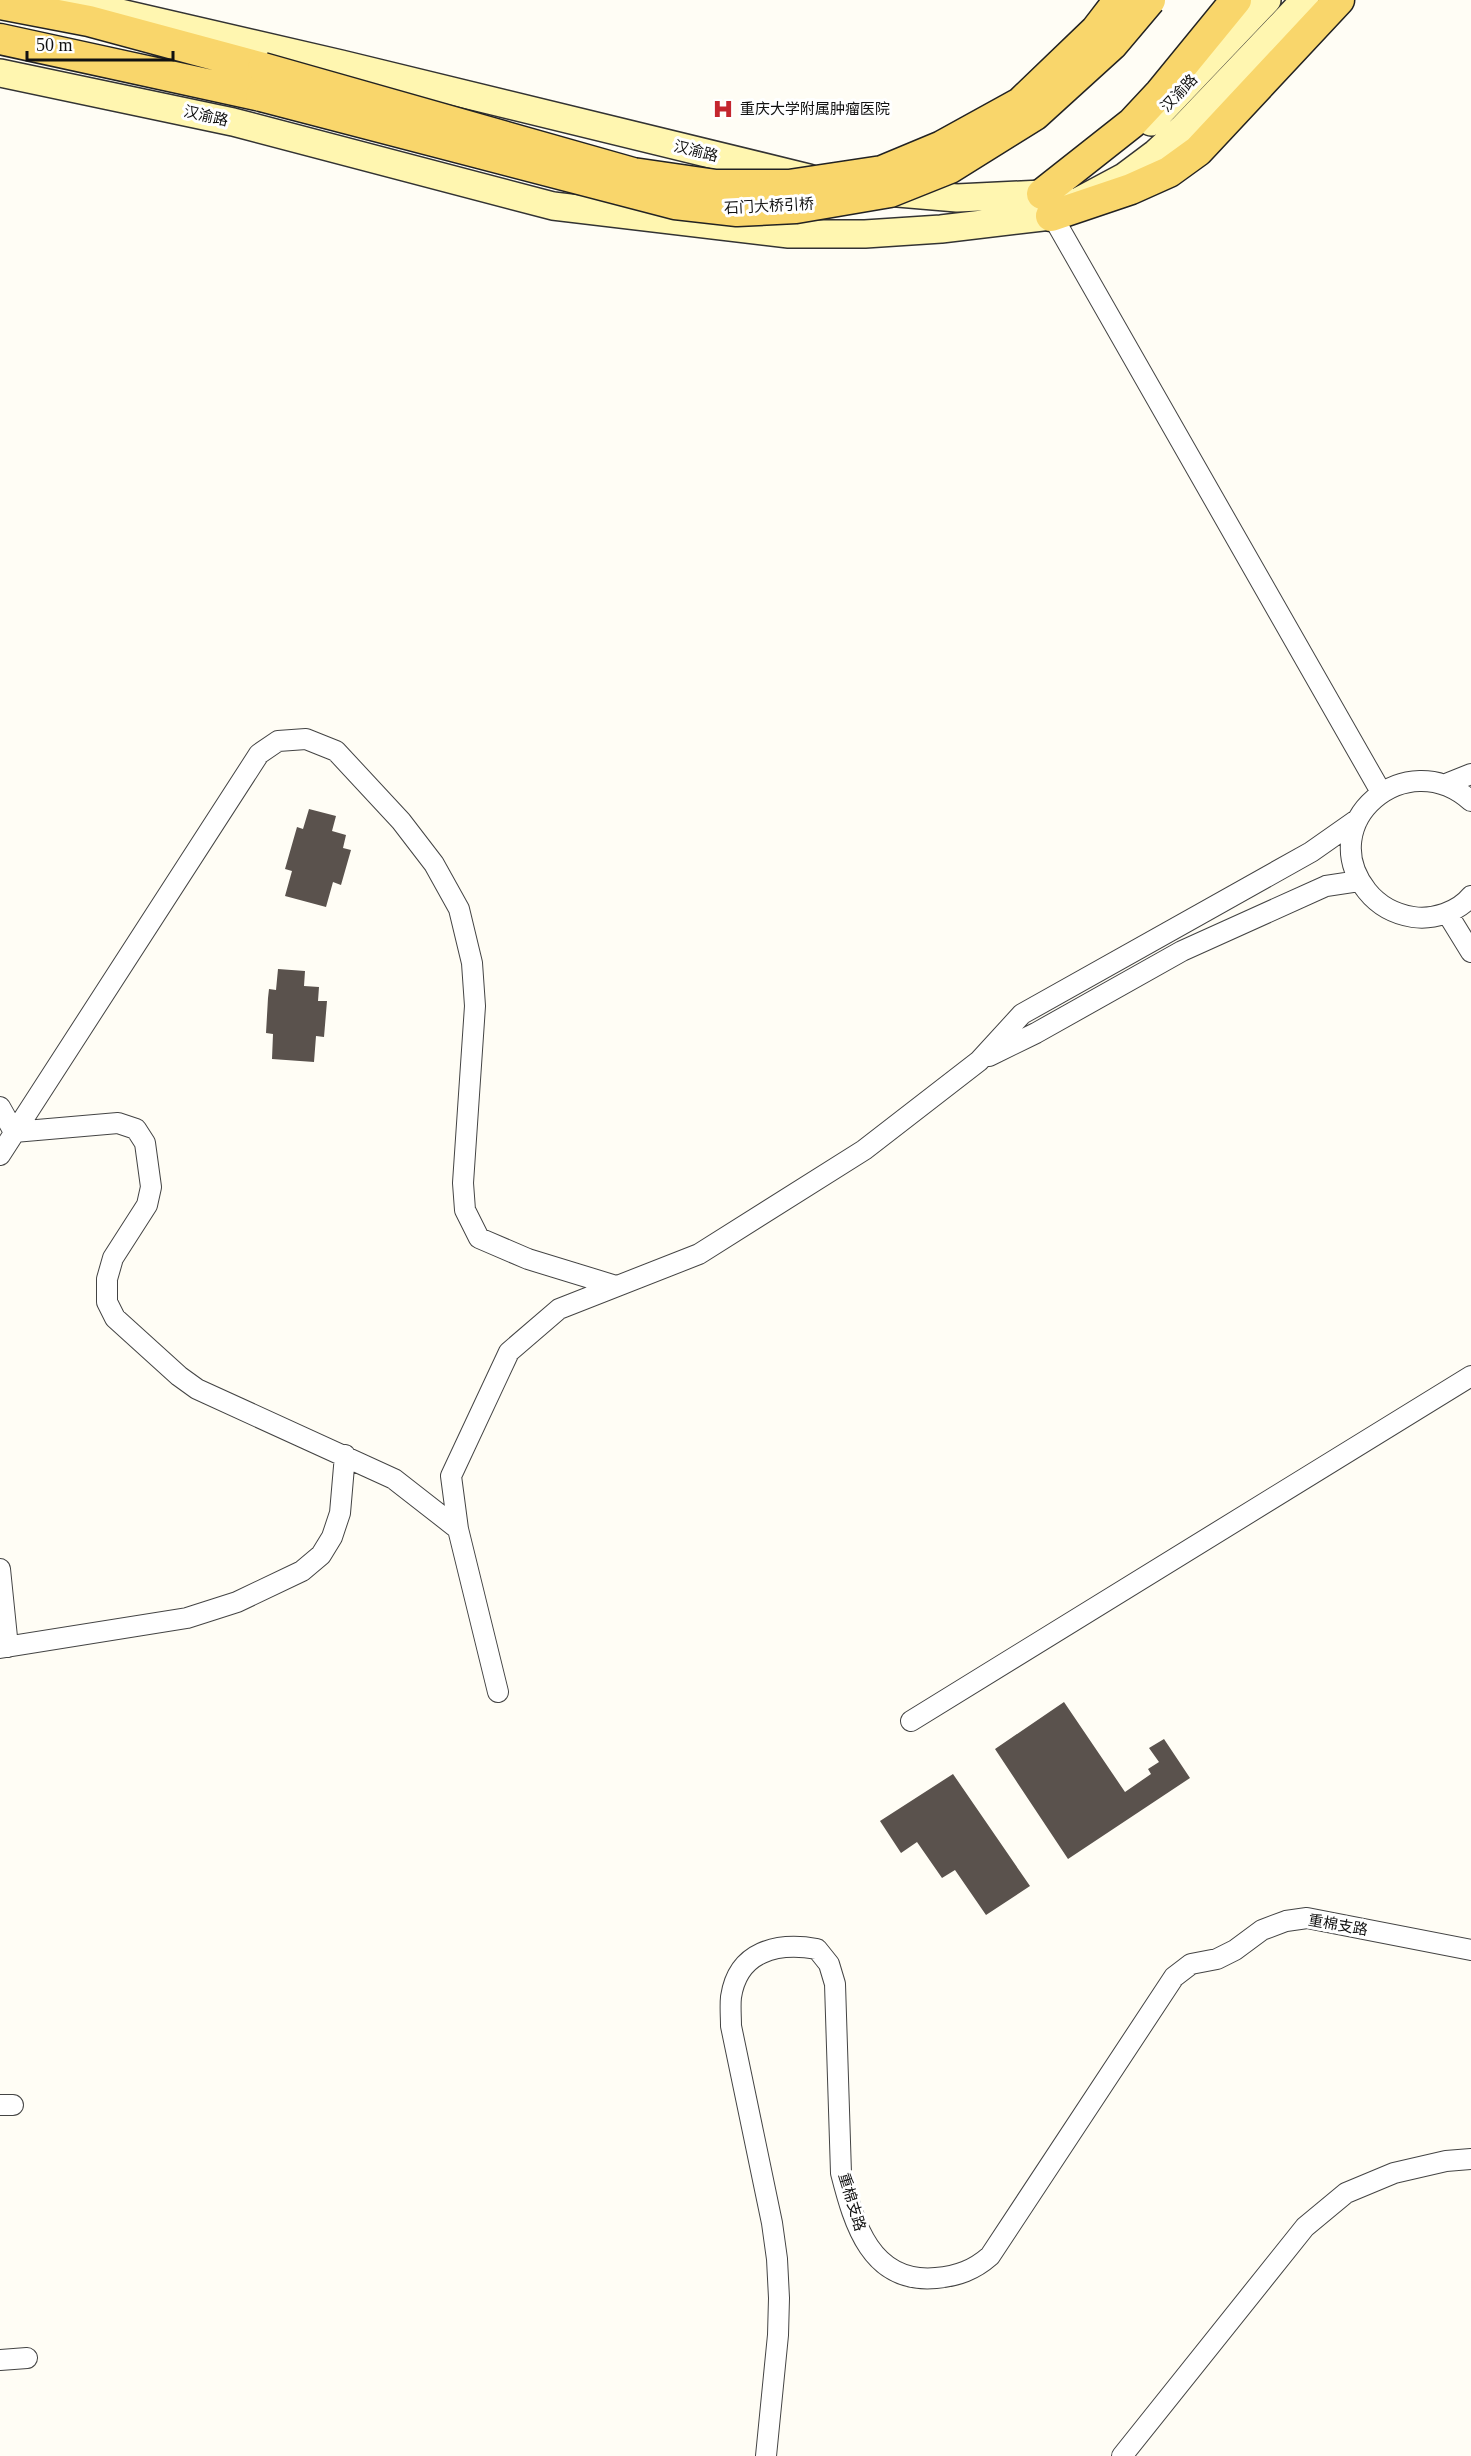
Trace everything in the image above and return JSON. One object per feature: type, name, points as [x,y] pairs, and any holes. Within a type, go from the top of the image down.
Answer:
[{"type":"main road","points":[[0,3],[24,0]]},
{"type":"main road","name":"石门大桥引桥","points":[[262,82],[633,172],[716,185],[789,185],[882,171],[942,146],[1020,103],[1096,30],[1119,0]]},
{"type":"main road","name":"石门大桥引桥","points":[[262,82],[675,204],[737,211],[796,208],[890,192],[950,168],[1035,115],[1112,45],[1150,0]]},
{"type":"main road","points":[[1046,205],[1160,93],[1236,0]]},
{"type":"main road","points":[[1046,205],[1131,189],[1169,172],[1198,151],[1339,0]]},
{"type":"main road","points":[[0,3],[89,21],[262,82]]},
{"type":"main road","name":"汉渝路","points":[[8,42],[262,82]]},
{"type":"street","name":"汉渝路","points":[[64,0],[341,63],[797,176],[883,192],[1046,205]]},
{"type":"street","name":"汉渝路","points":[[0,73],[232,122],[553,207],[789,234],[865,234],[941,230],[1046,205],[1140,132],[1267,0]]},
{"type":"street","points":[[1305,0],[1182,129],[1156,153],[1124,177],[1046,205],[1381,792]]},
{"type":"street","points":[[0,1155],[259,754],[278,741],[306,739],[336,751],[401,821],[434,864],[459,909],[472,963],[475,1006],[463,1183],[465,1210],[479,1238],[528,1259],[616,1286]]},
{"type":"street","points":[[1446,784],[1471,774]]},
{"type":"street","points":[[1471,801],[1460,791],[1446,784],[1424,779],[1401,782],[1381,792],[1368,804],[1358,819],[1352,839],[1352,860],[1359,881],[1375,901],[1397,914],[1422,918],[1447,913],[1471,896]]},
{"type":"street","points":[[498,1692],[458,1529],[451,1476],[509,1352],[559,1309],[699,1254],[864,1150],[979,1061],[1022,1014],[1311,852],[1358,819]]},
{"type":"street","points":[[979,1061],[1036,1034],[1182,951],[1326,886],[1359,881]]},
{"type":"street","points":[[1447,913],[1471,952]]},
{"type":"street","points":[[0,1107],[14,1132]]},
{"type":"street","points":[[14,1132],[118,1123],[136,1129],[145,1143],[151,1187],[147,1205],[113,1258],[107,1278],[108,1302],[116,1318],[178,1376],[197,1389],[394,1479],[458,1529]]},
{"type":"street","points":[[911,1721],[1471,1376]]},
{"type":"street","points":[[0,1569],[4,1647],[187,1618],[237,1602],[302,1571],[321,1555],[332,1537],[340,1513],[345,1455]]},
{"type":"street","name":"重棉支路","points":[[766,2456],[778,2335],[777,2259],[772,2223],[731,2026],[731,1998],[737,1976],[750,1959],[772,1948],[797,1945],[818,1949],[829,1964],[835,1984],[841,2174],[849,2203],[860,2234],[878,2259],[899,2274],[927,2279],[951,2277],[976,2269],[990,2256],[1174,1977],[1191,1964],[1217,1959],[1235,1950],[1262,1930],[1286,1921],[1307,1918],[1471,1950]]},
{"type":"street","points":[[1122,2456],[1305,2228],[1346,2193],[1394,2173],[1446,2161],[1471,2159]]},
{"type":"street","points":[[0,2360],[27,2358]]},
{"type":"building","points":[[309,809],[336,816],[332,831],[346,835],[343,848],[351,850],[341,885],[333,882],[326,907],[285,896],[292,871],[285,869],[297,827],[303,829]]},
{"type":"building","points":[[278,969],[305,971],[304,986],[319,987],[318,1001],[327,1001],[324,1037],[316,1036],[314,1062],[272,1059],[273,1034],[266,1033],[268,998],[269,989],[276,990]]},
{"type":"building","points":[[1064,1702],[1125,1792],[1151,1774],[1148,1769],[1159,1762],[1149,1748],[1164,1739],[1190,1778],[1068,1859],[995,1749]]},
{"type":"building","points":[[953,1774],[1030,1886],[986,1915],[955,1870],[942,1878],[917,1842],[901,1853],[880,1821]]},
{"type":"place","name":"重庆大学附属肿瘤医院","points":[[723,109]]}]
